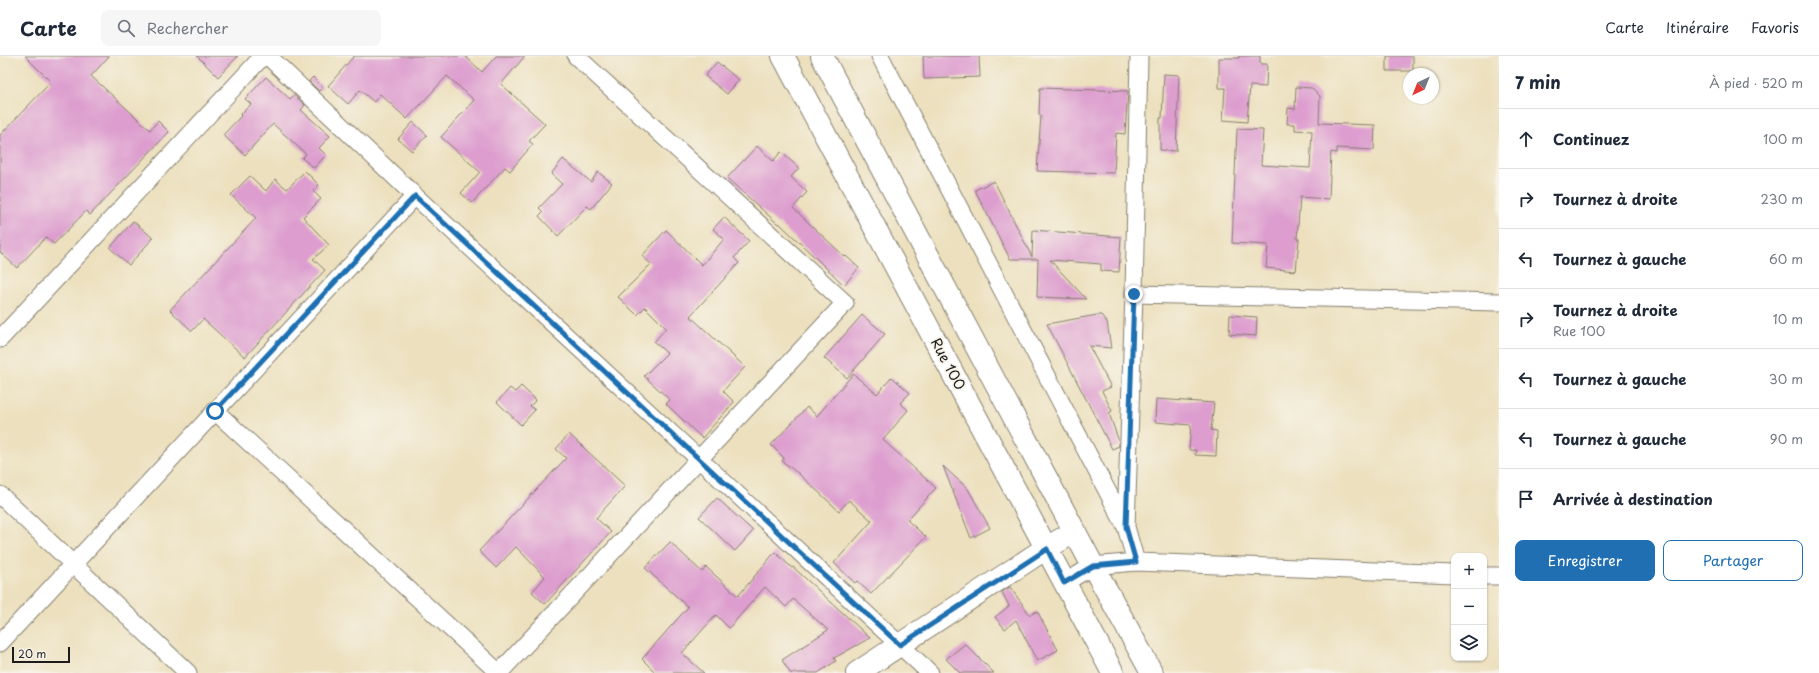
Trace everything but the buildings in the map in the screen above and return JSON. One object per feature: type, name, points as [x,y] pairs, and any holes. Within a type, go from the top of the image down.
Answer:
[{"type":"street","points":[[0,339],[263,56]]},
{"type":"street","points":[[268,56],[415,196],[930,673]]},
{"type":"street","points":[[215,411],[499,673],[845,303],[576,56]]},
{"type":"street","name":"Rue 100","points":[[784,56],[1113,673]]},
{"type":"street","points":[[822,56],[1093,566],[1152,673]]},
{"type":"street","points":[[880,56],[1126,527],[1136,562]]},
{"type":"street","points":[[1126,527],[1134,294],[1139,56]]},
{"type":"street","points":[[0,643],[415,196]]},
{"type":"street","points":[[1134,294],[1499,302]]},
{"type":"street","points":[[0,495],[188,673]]},
{"type":"street","points":[[857,673],[1075,531]]},
{"type":"street","points":[[1064,583],[1093,566],[1136,562],[1451,574]]},
{"type":"street","points":[[1487,576],[1499,576]]},
{"type":"route","points":[[215,411],[415,196],[900,645],[1034,556],[1047,549],[1064,583],[1093,566],[1136,562],[1126,527],[1134,294]]}]
